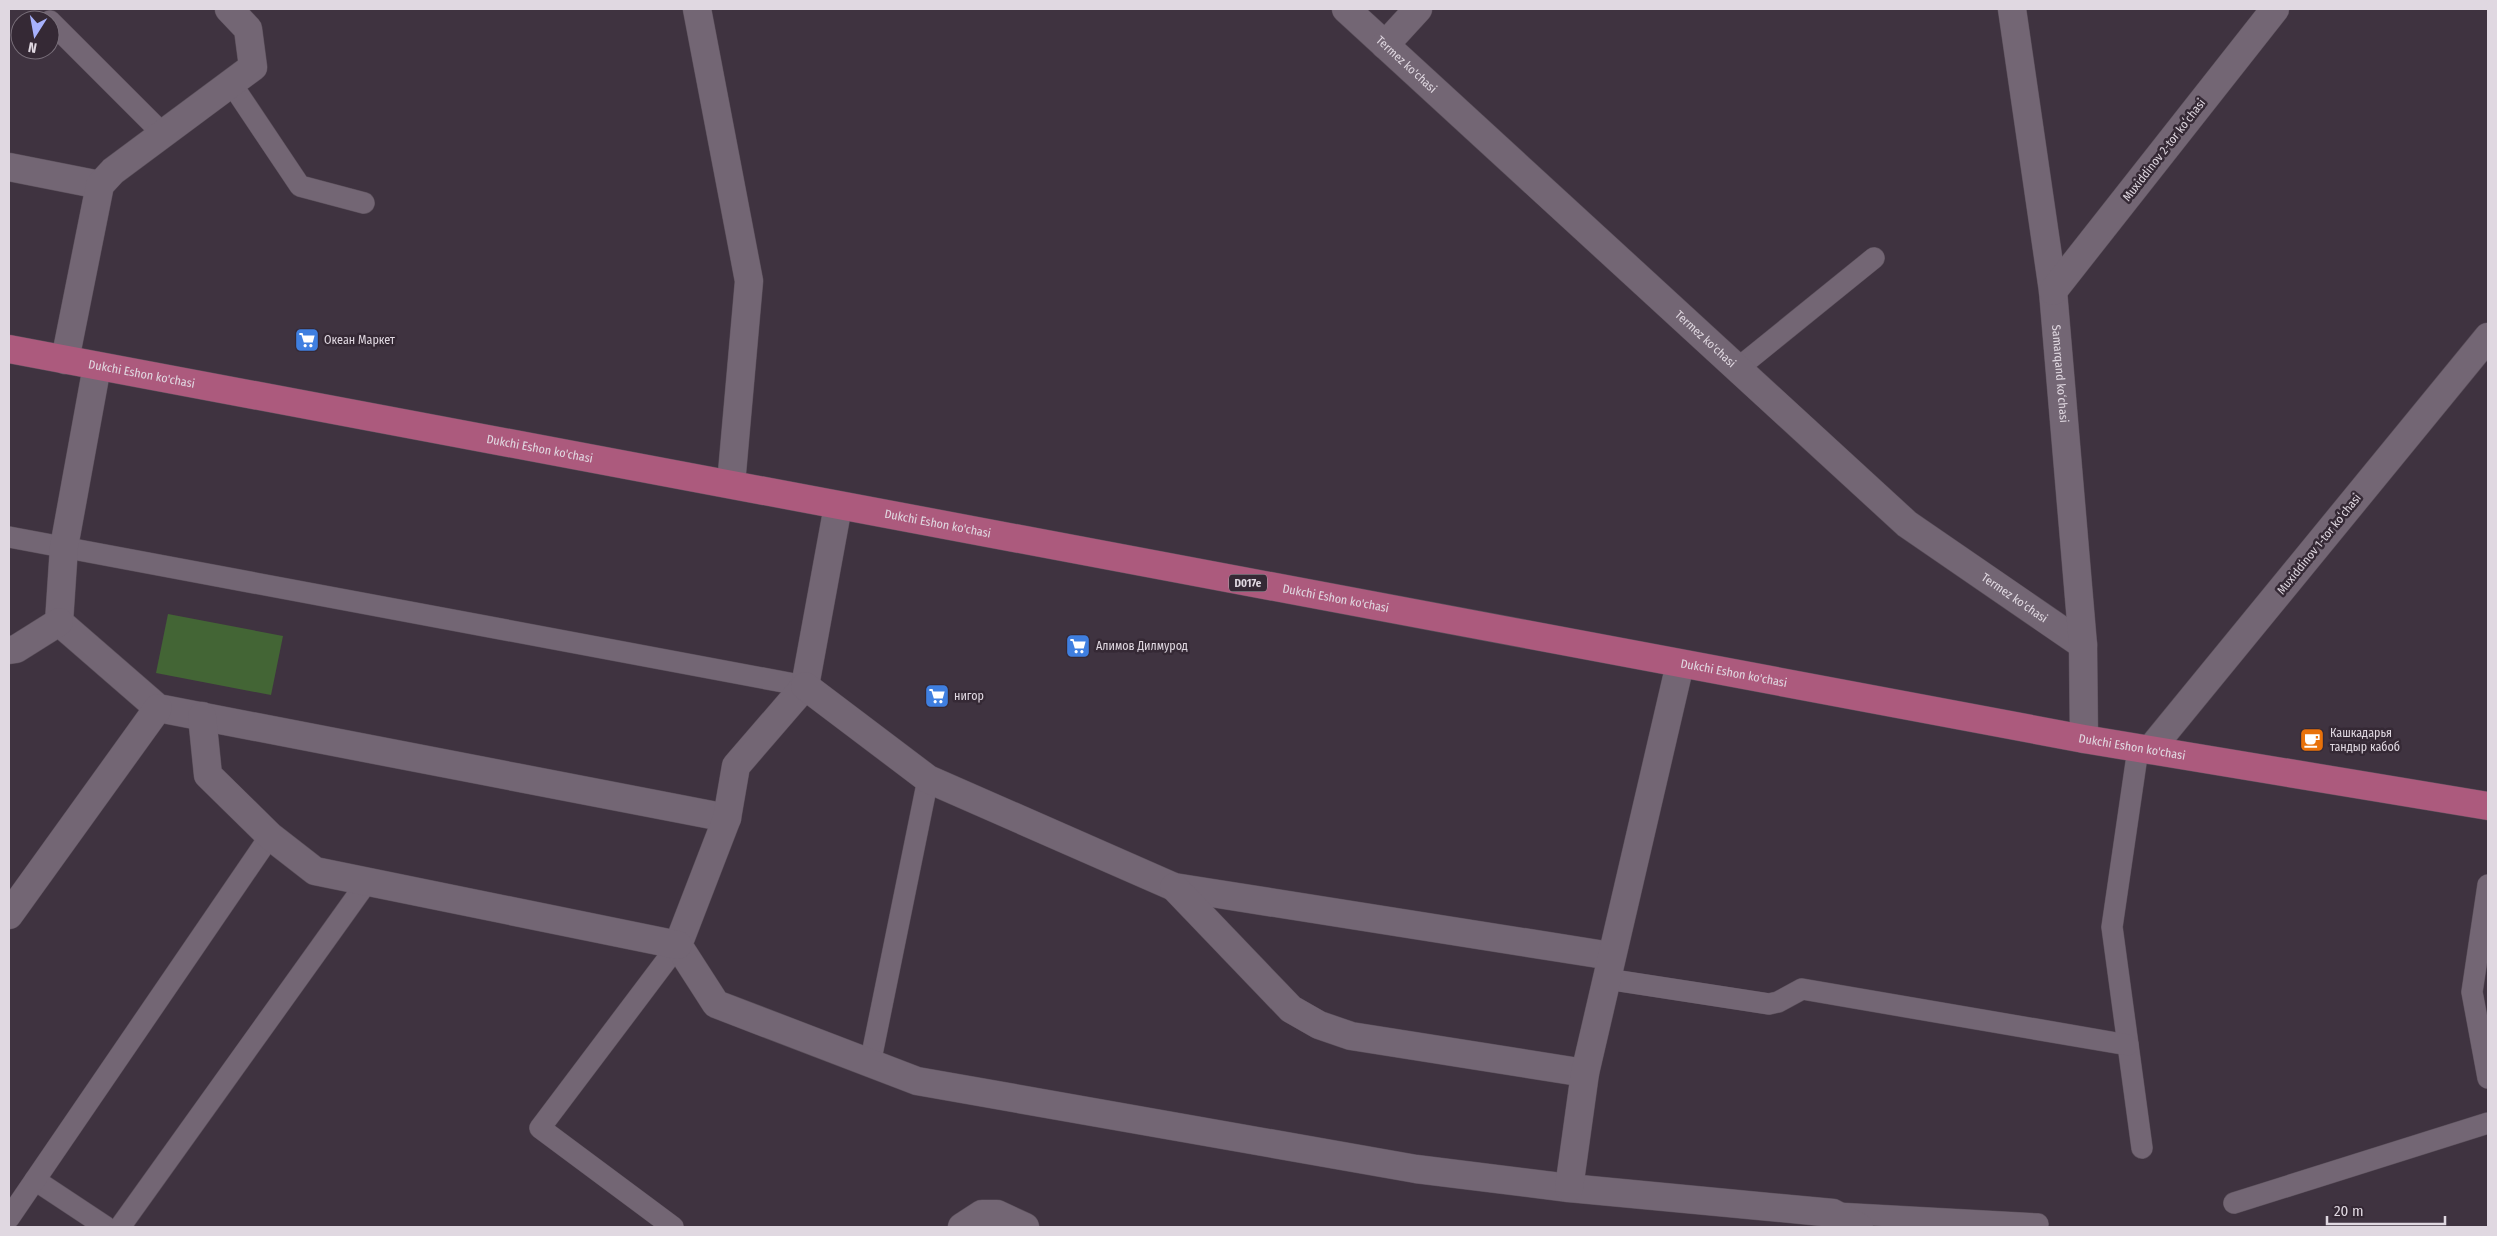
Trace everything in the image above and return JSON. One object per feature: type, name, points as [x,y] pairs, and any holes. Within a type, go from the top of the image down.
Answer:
[{"type":"main road","name":"Dukchi Eshon ko'chasi","points":[[9,349],[2084,739],[2488,806]]},
{"type":"street","points":[[66,360],[100,185],[113,171],[253,67],[248,29],[229,9]]},
{"type":"street","points":[[698,9],[749,281],[731,484]]},
{"type":"street","name":"Termez ko'chasi","points":[[1346,9],[1907,524],[2083,645]]},
{"type":"street","points":[[1385,44],[1418,9]]},
{"type":"street","name":"Samarqand ko‘chasi","points":[[2012,9],[2053,291],[2083,645],[2084,739]]},
{"type":"street","name":"Muxiddinov 2-tor koʻchasi","points":[[2053,291],[2275,9]]},
{"type":"street","points":[[9,167],[100,185]]},
{"type":"street","name":"Muxiddinov 1-tor koʻchasi","points":[[2144,749],[2488,337]]},
{"type":"street","points":[[60,622],[64,547],[97,366]]},
{"type":"street","points":[[678,945],[726,818],[736,766],[805,686],[838,506]]},
{"type":"street","points":[[9,650],[16,649],[60,622]]},
{"type":"street","points":[[60,622],[158,708],[726,818]]},
{"type":"street","points":[[1569,1188],[1585,1072],[1680,664]]},
{"type":"street","points":[[805,686],[928,779],[1174,887],[1609,967]]},
{"type":"street","points":[[9,915],[158,708]]},
{"type":"street","points":[[202,716],[208,775],[270,836],[315,871],[678,945],[716,1004],[917,1081],[1416,1169],[1569,1188],[1833,1213],[1859,1227]]},
{"type":"street","points":[[1174,887],[1291,1009],[1319,1025],[1351,1036],[1585,1072]]},
{"type":"street","points":[[962,1227],[982,1214],[997,1214],[1025,1227]]},
{"type":"lane","points":[[60,30],[163,134]]},
{"type":"lane","points":[[231,83],[300,186],[364,203]]},
{"type":"lane","points":[[1737,369],[1874,258]]},
{"type":"lane","points":[[9,537],[805,686]]},
{"type":"lane","points":[[2142,1148],[2112,927],[2144,749]]},
{"type":"lane","points":[[870,1064],[928,779]]},
{"type":"lane","points":[[9,1218],[270,836]]},
{"type":"lane","points":[[120,1227],[367,882]]},
{"type":"lane","points":[[2488,885],[2472,992],[2488,1078]]},
{"type":"lane","points":[[673,1227],[540,1128],[678,945]]},
{"type":"lane","points":[[1609,967],[1769,1004],[1778,1002],[1802,989],[2128,1045]]},
{"type":"lane","points":[[2234,1203],[2488,1123]]},
{"type":"lane","points":[[35,1180],[106,1227]]},
{"type":"lane","points":[[1833,1213],[2038,1224]]},
{"type":"green space","points":[[168,614],[283,636],[271,695],[156,673]]},
{"type":"place","name":"Океан Маркет","points":[[307,340]]},
{"type":"place","name":"Алимов Дилмурод","points":[[1078,646]]},
{"type":"place","name":"нигор","points":[[937,696]]},
{"type":"place","name":"Кашкадарья тандыр кабоб","points":[[2312,740]]}]
